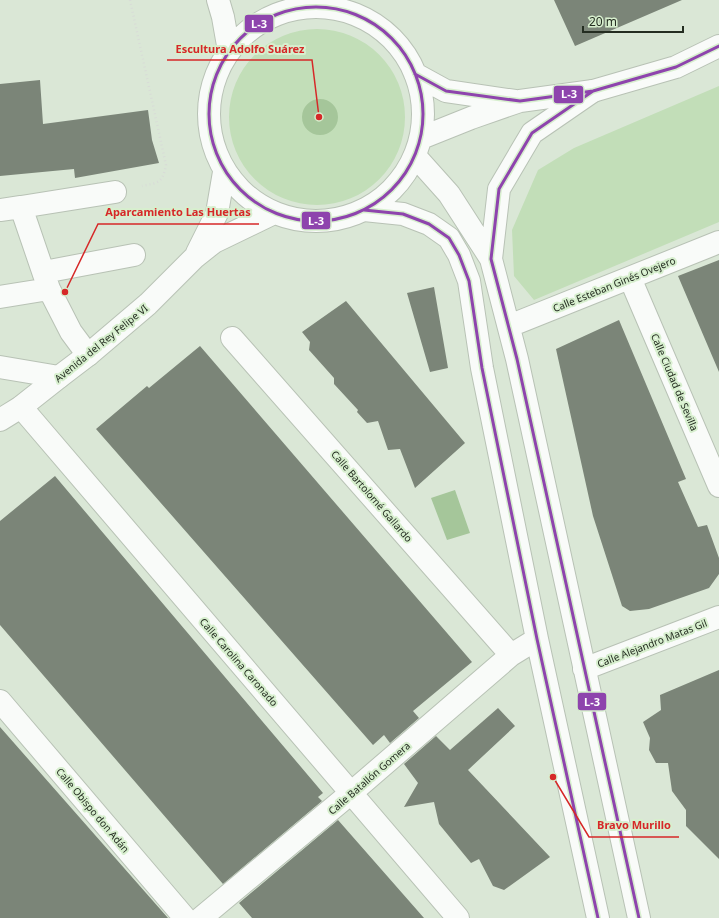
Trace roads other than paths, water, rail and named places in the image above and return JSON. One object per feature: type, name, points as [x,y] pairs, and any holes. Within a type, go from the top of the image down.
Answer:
[{"type":"street","points":[[218,0],[224,17],[229,51]]},
{"type":"street","points":[[269,0],[293,10]]},
{"type":"street","points":[[323,7],[352,13],[378,27],[400,48],[415,74],[423,105],[418,147],[402,178],[385,196],[364,210],[335,220],[304,221],[274,213],[246,196],[224,172],[212,143],[208,111],[214,80],[229,51],[246,32],[268,18],[293,10],[323,7]]},
{"type":"street","points":[[418,147],[471,118],[520,101],[593,91],[676,66],[719,46]]},
{"type":"street","points":[[415,74],[446,91],[520,101]]},
{"type":"street","points":[[491,259],[500,189],[532,133],[593,91]]},
{"type":"street","points":[[418,147],[491,259],[519,367],[639,918]]},
{"type":"street","points":[[195,257],[217,213],[224,172]]},
{"type":"street","points":[[0,210],[115,192]]},
{"type":"street","points":[[21,207],[46,281],[71,332],[88,355]]},
{"type":"street","points":[[364,210],[403,214],[429,224],[449,238],[459,255],[469,281],[484,376],[537,639],[598,918]]},
{"type":"street","points":[[195,257],[214,242],[274,213]]},
{"type":"street","name":"Calle Esteban Ginés Ovejero","points":[[509,326],[719,242]]},
{"type":"street","points":[[0,296],[134,255]]},
{"type":"street","name":"Avenida del Rey Felipe VI","points":[[0,420],[21,407],[88,355],[148,304],[195,257]]},
{"type":"street","name":"Calle Ciudad de Sevilla","points":[[630,278],[719,486]]},
{"type":"street","name":"Calle Bartolomé Gallardo","points":[[232,338],[511,655]]},
{"type":"street","points":[[0,367],[59,377]]},
{"type":"street","name":"Calle Carolina Caronado","points":[[21,407],[458,918]]},
{"type":"street","name":"Calle Alejandro Matas Gil","points":[[584,670],[719,617]]},
{"type":"street","name":"Calle Batallón Gomera","points":[[202,918],[351,793],[511,655],[537,639]]},
{"type":"street","name":"Calle Obispo don Adán","points":[[0,701],[185,918]]},
{"type":"place","name":"Escultura Adolfo Suárez","points":[[319,117]]},
{"type":"place","name":"Aparcamiento Las Huertas","points":[[65,292]]},
{"type":"place","name":"Bravo Murillo","points":[[553,777]]}]
